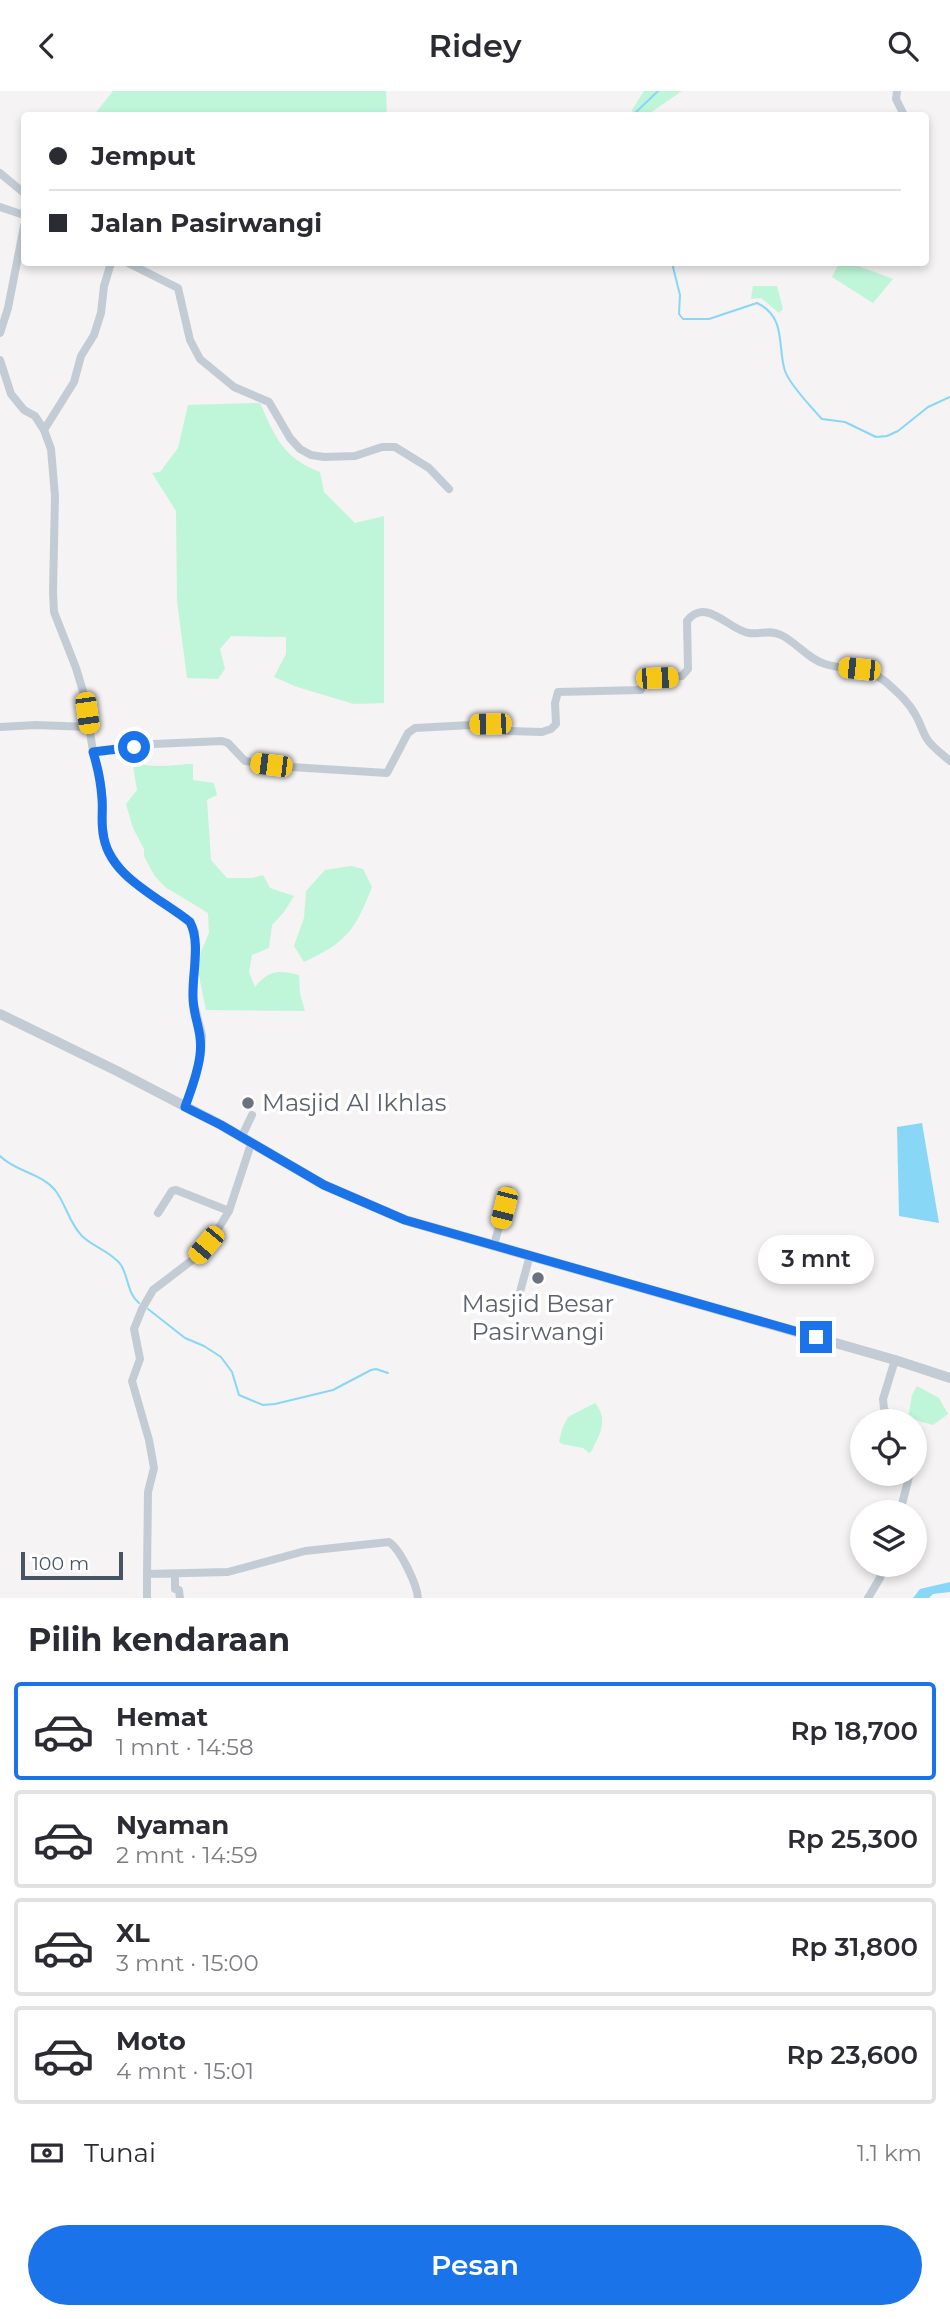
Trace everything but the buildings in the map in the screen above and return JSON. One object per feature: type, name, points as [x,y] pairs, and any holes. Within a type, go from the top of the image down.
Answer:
[{"type":"street","points":[[897,91],[896,99],[902,112]]},
{"type":"street","points":[[0,173],[21,190]]},
{"type":"street","points":[[0,207],[21,214]]},
{"type":"street","points":[[0,333],[8,308],[21,241]]},
{"type":"street","points":[[44,430],[74,382],[81,356],[94,335],[102,313],[104,285],[110,266]]},
{"type":"street","points":[[134,266],[178,288],[190,339],[200,359],[234,387],[269,402],[290,438],[300,449],[311,455],[324,457],[355,456],[382,447],[395,447],[429,468],[449,489]]},
{"type":"street","points":[[0,360],[11,394],[24,410],[36,417],[51,449],[55,496],[54,612],[85,698],[99,773],[103,801],[103,833],[108,852],[117,866],[134,882],[190,922],[195,932],[192,999],[202,1035],[201,1053],[185,1107]]},
{"type":"street","points":[[93,752],[154,744],[222,741],[228,743],[245,761],[291,767],[387,773],[408,733],[415,728],[490,724],[507,731],[542,732],[551,730],[556,724],[555,703],[558,692],[641,690],[643,677],[682,675],[688,669],[687,621],[701,612],[722,618],[749,633],[767,631],[782,635],[816,661],[827,665],[859,669],[877,675],[906,700],[916,714],[928,741],[950,761]]},
{"type":"street","points":[[0,727],[89,727]]},
{"type":"street","points":[[0,1014],[117,1071],[324,1185],[384,1212],[950,1378]]},
{"type":"street","points":[[241,1137],[252,1115]]},
{"type":"street","points":[[147,1598],[148,1492],[154,1468],[132,1381],[140,1359],[134,1329],[153,1290],[195,1258],[218,1229],[229,1211],[251,1144]]},
{"type":"street","points":[[158,1213],[172,1191],[176,1190],[229,1211]]},
{"type":"street","points":[[494,1245],[509,1190]]},
{"type":"street","points":[[520,1292],[530,1255]]},
{"type":"street","points":[[886,1409],[883,1405],[886,1388],[895,1360]]},
{"type":"street","points":[[147,1574],[229,1572],[305,1551],[389,1542],[398,1551],[417,1588],[418,1598]]},
{"type":"street","points":[[175,1574],[175,1589],[179,1590],[180,1598]]},
{"type":"street","points":[[868,1598],[880,1577]]},
{"type":"green space","points":[[113,91],[386,91],[387,112],[96,112]]},
{"type":"green space","points":[[644,91],[682,91],[651,112],[632,110]]},
{"type":"green space","points":[[838,266],[858,266],[893,279],[873,303],[832,277]]},
{"type":"green space","points":[[753,286],[777,286],[783,309],[779,313],[761,298],[751,299]]},
{"type":"green space","points":[[260,403],[282,445],[297,460],[320,472],[324,492],[355,523],[384,516],[384,703],[354,704],[297,687],[274,677],[286,654],[286,637],[231,636],[220,649],[225,669],[218,679],[187,678],[177,601],[176,511],[152,473],[160,472],[178,448],[188,405]]},
{"type":"green space","points":[[132,759],[153,766],[193,764],[193,780],[214,783],[217,795],[207,800],[211,860],[227,878],[263,875],[270,888],[294,896],[272,925],[269,948],[252,955],[249,972],[255,987],[270,974],[285,972],[299,975],[300,994],[305,1011],[206,1010],[198,971],[201,952],[209,933],[208,913],[165,887],[154,875],[144,856],[144,849],[133,828],[126,804],[137,790]]},
{"type":"green space","points":[[351,866],[363,869],[372,887],[360,914],[340,941],[304,962],[294,946],[304,918],[306,891],[325,870]]},
{"type":"green space","points":[[917,1386],[939,1398],[948,1414],[933,1425],[927,1423],[927,1409],[910,1409]]},
{"type":"green space","points":[[595,1403],[602,1415],[602,1421],[600,1433],[591,1452],[559,1442],[568,1417]]},
{"type":"water","points":[[922,1123],[939,1223],[899,1216],[897,1127]]},
{"type":"water","points":[[950,1582],[950,1592],[933,1594],[929,1598],[913,1598],[920,1589]]},
{"type":"waterway","points":[[636,112],[658,91]]},
{"type":"waterway","points":[[673,266],[680,295],[679,314],[683,319],[709,319],[757,303],[773,316],[779,333],[785,371],[801,396],[822,419],[845,422],[876,437],[887,436],[898,431],[928,407],[950,397]]},
{"type":"waterway","points":[[0,1156],[13,1166],[43,1180],[55,1190],[82,1236],[121,1265],[132,1295],[139,1303]]},
{"type":"waterway","points":[[148,1309],[185,1338],[221,1357],[232,1372],[239,1395],[263,1405],[333,1390],[371,1370],[388,1373]]},
{"type":"place","name":"Masjid Al Ikhlas","points":[[248,1103]]},
{"type":"place","name":"Masjid Besar Pasirwangi","points":[[538,1278]]},
{"type":"route","points":[[134,747],[93,752],[103,801],[103,833],[108,852],[117,866],[134,882],[190,922],[195,932],[192,999],[202,1035],[201,1053],[185,1107],[324,1185],[405,1220],[816,1337]]}]
